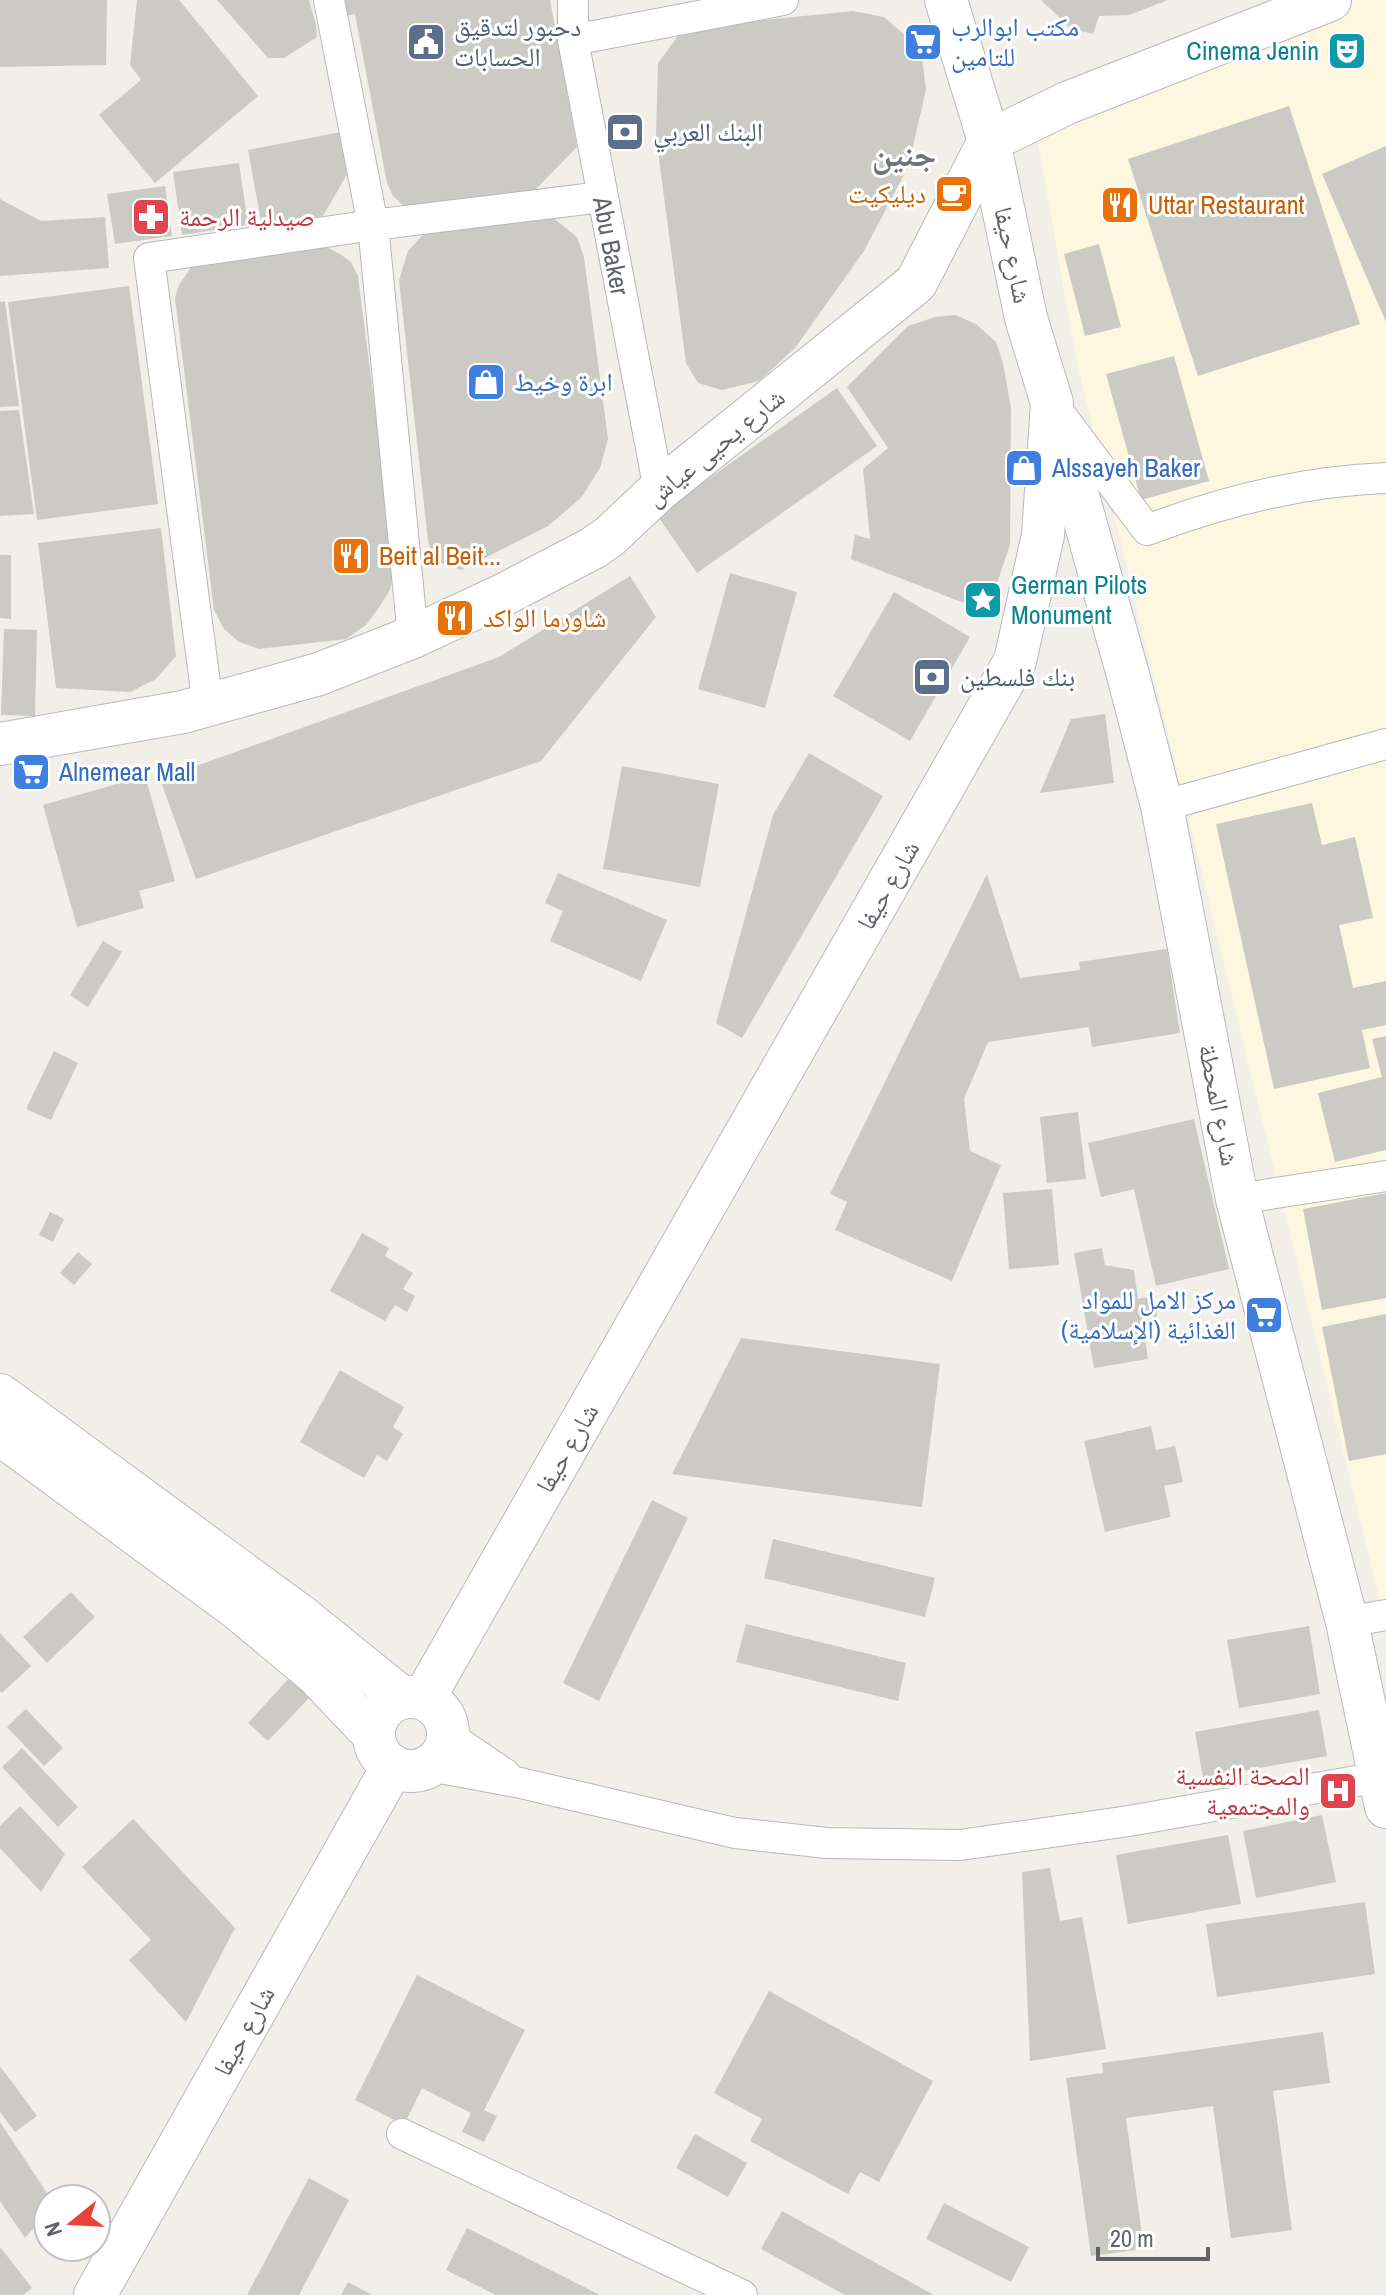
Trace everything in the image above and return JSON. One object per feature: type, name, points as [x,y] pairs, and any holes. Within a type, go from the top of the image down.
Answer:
[{"type":"main road","name":"شارع حيفا","points":[[95,2295],[411,1751],[375,1721],[390,1702],[412,1698],[1015,661],[1043,535],[1052,403],[1026,318],[989,141],[946,0]]},
{"type":"main road","points":[[989,141],[1067,103],[1330,0]]},
{"type":"main road","name":"شارع يحيى عياش","points":[[0,744],[208,706],[319,674],[413,637],[593,548],[659,490],[916,283],[989,141]]},
{"type":"main road","name":"شارع المحطة","points":[[1052,403],[1162,806],[1237,1199],[1366,1619],[1382,1792]]},
{"type":"main road","points":[[0,1395],[412,1698],[434,1704],[447,1724],[411,1751],[238,1609],[0,1434]]},
{"type":"street","points":[[329,0],[373,225],[413,637]]},
{"type":"street","name":"Abu Baker","points":[[573,0],[573,40],[659,490]]},
{"type":"street","points":[[573,40],[783,0]]},
{"type":"street","points":[[208,706],[149,258],[373,225],[602,197]]},
{"type":"street","points":[[1052,403],[1147,530],[1251,496],[1305,486],[1386,478]]},
{"type":"street","points":[[1162,806],[1386,744]]},
{"type":"street","points":[[1237,1199],[1386,1176]]},
{"type":"street","points":[[411,1751],[516,1782],[735,1833],[827,1843],[960,1845],[1129,1821],[1382,1792]]},
{"type":"street","points":[[402,2134],[742,2295]]},
{"type":"shaded area","points":[[1355,0],[1386,0],[1386,1626],[1076,358],[1035,125]]},
{"type":"building","points":[[0,0],[107,0],[106,65],[0,67]]},
{"type":"building","points":[[137,0],[179,0],[258,96],[155,183],[99,115],[141,80],[130,65]]},
{"type":"building","points":[[217,0],[309,0],[317,37],[284,58],[268,58]]},
{"type":"building","points":[[335,0],[550,0],[577,147],[535,190],[421,214],[404,206],[393,196],[387,183],[355,14],[339,17]]},
{"type":"building","points":[[1041,0],[1168,0],[1129,15],[1099,16],[1093,34],[1070,28]]},
{"type":"building","points":[[853,11],[884,17],[921,49],[926,90],[908,167],[864,251],[795,348],[759,381],[722,390],[698,383],[686,363],[656,136],[658,63],[684,28]]},
{"type":"building","points":[[1289,106],[1360,324],[1198,376],[1128,159]]},
{"type":"building","points":[[341,132],[349,171],[323,216],[262,227],[248,150]]},
{"type":"building","points":[[1386,146],[1386,322],[1322,174]]},
{"type":"building","points":[[239,163],[248,225],[182,235],[173,172]]},
{"type":"building","points":[[165,186],[172,236],[115,244],[107,194]]},
{"type":"building","points":[[0,199],[41,221],[105,217],[109,268],[0,276]]},
{"type":"building","points":[[552,217],[577,237],[584,257],[608,439],[600,468],[581,498],[548,526],[461,570],[434,561],[428,541],[399,280],[408,251],[429,228]]},
{"type":"building","points":[[1099,244],[1121,327],[1085,336],[1064,254]]},
{"type":"building","points":[[315,246],[340,254],[351,262],[358,276],[395,567],[390,590],[378,609],[366,625],[346,639],[259,649],[239,642],[224,629],[214,610],[175,298],[179,285],[192,266]]},
{"type":"building","points":[[129,286],[158,504],[37,520],[8,302]]},
{"type":"building","points":[[5,301],[19,406],[0,407],[0,302]]},
{"type":"building","points":[[955,315],[976,324],[996,342],[1011,408],[1010,545],[987,612],[851,559],[855,535],[870,539],[863,469],[888,448],[847,387],[908,326],[935,317]]},
{"type":"building","points":[[1174,356],[1209,481],[1141,500],[1106,374]]},
{"type":"building","points":[[837,388],[877,446],[697,573],[657,515]]},
{"type":"building","points":[[19,410],[34,514],[0,516],[0,411]]},
{"type":"building","points":[[161,528],[176,656],[156,679],[130,692],[56,688],[38,543]]},
{"type":"building","points":[[0,555],[11,555],[11,619],[0,618]]},
{"type":"building","points":[[730,573],[797,592],[765,708],[698,689]]},
{"type":"building","points":[[630,576],[656,617],[541,761],[196,879],[160,779],[499,657]]},
{"type":"building","points":[[894,592],[970,637],[910,741],[833,696]]},
{"type":"building","points":[[4,629],[37,630],[35,716],[1,715]]},
{"type":"building","points":[[1105,714],[1114,783],[1040,793],[1071,719]]},
{"type":"building","points":[[809,753],[883,796],[742,1038],[716,1023],[773,815]]},
{"type":"building","points":[[622,766],[719,784],[700,887],[603,869]]},
{"type":"building","points":[[145,776],[175,881],[139,891],[144,908],[77,927],[43,805]]},
{"type":"building","points":[[1312,803],[1322,845],[1355,837],[1373,918],[1339,925],[1353,988],[1386,981],[1386,1025],[1362,1030],[1370,1068],[1274,1089],[1216,824]]},
{"type":"building","points":[[558,873],[667,920],[641,981],[550,941],[563,911],[545,903]]},
{"type":"building","points":[[987,874],[1020,978],[1080,970],[1079,962],[1167,949],[1180,1033],[1092,1047],[1089,1027],[988,1042],[964,1099],[970,1151],[1001,1165],[952,1281],[835,1230],[847,1202],[830,1194]]},
{"type":"building","points":[[103,941],[122,952],[88,1007],[70,995]]},
{"type":"building","points":[[1386,1036],[1386,1150],[1335,1162],[1318,1093],[1382,1077],[1372,1039]]},
{"type":"building","points":[[54,1051],[78,1063],[51,1120],[26,1109]]},
{"type":"building","points":[[1078,1112],[1086,1179],[1047,1183],[1040,1117]]},
{"type":"building","points":[[1194,1119],[1229,1269],[1156,1286],[1134,1189],[1101,1197],[1088,1143]]},
{"type":"building","points":[[1052,1189],[1059,1265],[1009,1269],[1003,1193]]},
{"type":"building","points":[[1386,1193],[1386,1298],[1322,1310],[1303,1209]]},
{"type":"building","points":[[50,1212],[64,1219],[53,1242],[39,1235]]},
{"type":"building","points":[[362,1233],[389,1248],[385,1256],[413,1273],[403,1289],[415,1296],[407,1312],[395,1305],[385,1321],[330,1291]]},
{"type":"building","points":[[1102,1248],[1105,1265],[1134,1270],[1138,1299],[1154,1296],[1158,1323],[1143,1325],[1148,1359],[1094,1368],[1074,1253]]},
{"type":"building","points":[[78,1252],[92,1264],[74,1285],[60,1273]]},
{"type":"building","points":[[1386,1314],[1386,1454],[1349,1461],[1322,1327]]},
{"type":"building","points":[[741,1338],[940,1364],[922,1507],[672,1474]]},
{"type":"building","points":[[340,1370],[404,1407],[393,1427],[403,1434],[387,1461],[377,1455],[364,1478],[300,1442]]},
{"type":"building","points":[[1151,1426],[1156,1450],[1175,1446],[1183,1482],[1164,1486],[1171,1517],[1105,1532],[1084,1441]]},
{"type":"building","points":[[652,1500],[688,1518],[599,1701],[563,1683]]},
{"type":"building","points":[[773,1539],[935,1578],[925,1617],[764,1578]]},
{"type":"building","points":[[71,1592],[95,1617],[47,1663],[23,1637]]},
{"type":"building","points":[[746,1624],[906,1663],[898,1701],[736,1662]]},
{"type":"building","points":[[1309,1626],[1320,1694],[1239,1708],[1227,1640]]},
{"type":"building","points":[[0,1633],[31,1666],[2,1693],[0,1691]]},
{"type":"building","points":[[291,1676],[311,1696],[268,1741],[248,1723]]},
{"type":"building","points":[[26,1709],[63,1748],[44,1766],[7,1727]]},
{"type":"building","points":[[1319,1710],[1327,1756],[1203,1778],[1195,1732]]},
{"type":"building","points":[[22,1748],[78,1807],[58,1827],[2,1767]]},
{"type":"building","points":[[20,1806],[65,1854],[41,1892],[0,1848],[0,1826]]},
{"type":"building","points":[[1322,1815],[1336,1882],[1256,1898],[1243,1831]]},
{"type":"building","points":[[133,1819],[235,1928],[186,2022],[129,1960],[151,1940],[82,1867]]},
{"type":"building","points":[[1228,1835],[1241,1904],[1128,1924],[1116,1855]]},
{"type":"building","points":[[1050,1868],[1060,1921],[1082,1917],[1106,2049],[1030,2061],[1022,1872]]},
{"type":"building","points":[[1365,1902],[1375,1974],[1217,1997],[1206,1924]]},
{"type":"building","points":[[417,1975],[525,2030],[484,2110],[497,2116],[484,2142],[462,2132],[471,2113],[422,2088],[404,2125],[355,2100]]},
{"type":"building","points":[[769,1991],[933,2081],[879,2182],[860,2172],[848,2194],[750,2141],[762,2119],[714,2093]]},
{"type":"building","points":[[1323,2032],[1330,2083],[1273,2091],[1292,2230],[1231,2238],[1213,2106],[1126,2118],[1144,2249],[1091,2256],[1066,2078],[1103,2073],[1102,2063]]},
{"type":"building","points":[[0,2066],[37,2116],[15,2132],[0,2112]]},
{"type":"building","points":[[0,2122],[40,2183],[32,2183],[32,2230],[25,2238],[0,2201]]},
{"type":"building","points":[[695,2134],[747,2163],[728,2197],[676,2168]]},
{"type":"building","points":[[309,2178],[349,2200],[299,2295],[247,2295]]},
{"type":"building","points":[[944,2203],[1029,2247],[1011,2282],[926,2239]]},
{"type":"building","points":[[782,2211],[934,2295],[845,2295],[761,2249]]},
{"type":"building","points":[[467,2228],[600,2295],[496,2295],[446,2270]]},
{"type":"building","points":[[0,2247],[32,2288],[23,2295],[0,2295]]},
{"type":"building","points":[[348,2282],[372,2295],[341,2295]]},
{"type":"place","name":"دحبور لتدقيق الحسابات","points":[[426,42]]},
{"type":"place","name":"مكتب ابوالرب للتامين","points":[[923,42]]},
{"type":"place","name":"Cinema Jenin","points":[[1347,51]]},
{"type":"place","name":"البنك العربي","points":[[625,132]]},
{"type":"place","name":"ديليكيت","points":[[954,194]]},
{"type":"place","name":"Uttar Restaurant","points":[[1120,205]]},
{"type":"place","name":"صيدلية الرحمة","points":[[151,217]]},
{"type":"place","name":"ابرة وخيط","points":[[486,382]]},
{"type":"place","name":"Alssayeh Baker","points":[[1024,468]]},
{"type":"place","name":"Beit al Beit...","points":[[351,556]]},
{"type":"place","name":"German Pilots Monument","points":[[983,600]]},
{"type":"place","name":"شاورما الواكد","points":[[455,618]]},
{"type":"place","name":"بنك فلسطين","points":[[932,677]]},
{"type":"place","name":"Alnemear Mall","points":[[31,772]]},
{"type":"place","name":"مركز الامل للمواد الغذائية (الإسلامية)","points":[[1264,1315]]},
{"type":"place","name":"الصحة النفسية والمجتمعية","points":[[1338,1791]]},
{"type":"district","name":"جنين","points":[[904,154]]}]
